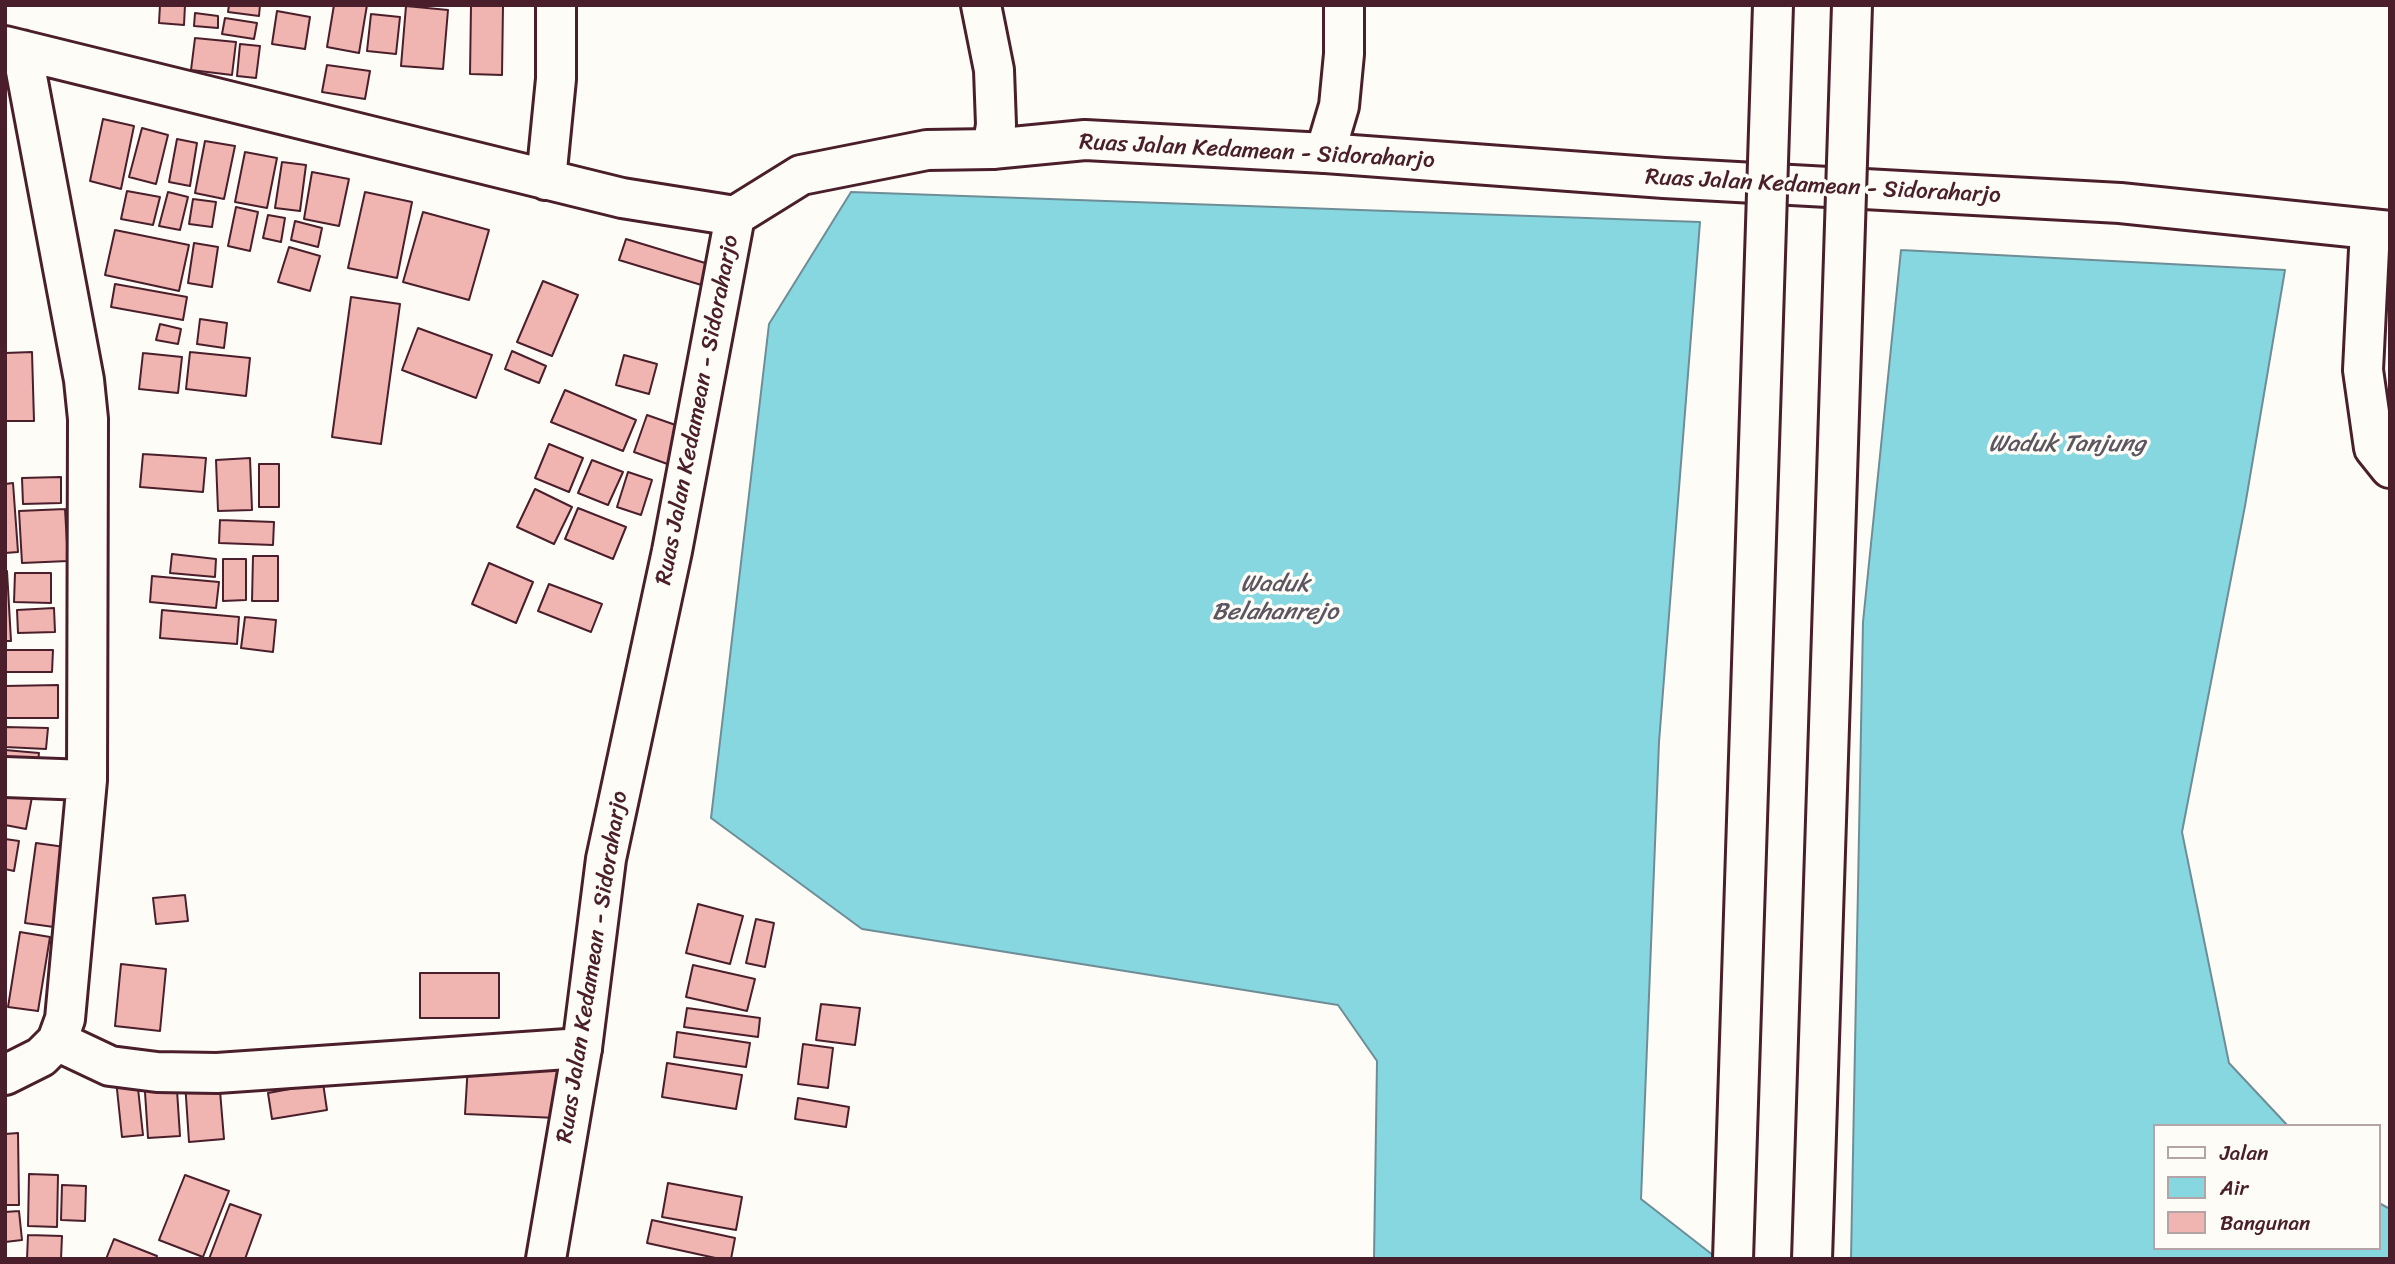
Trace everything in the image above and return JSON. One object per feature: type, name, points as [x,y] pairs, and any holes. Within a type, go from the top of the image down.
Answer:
[{"type":"main road","points":[[546,180],[555,79],[556,5]]},
{"type":"main road","points":[[981,5],[994,70],[996,125],[992,149]]},
{"type":"main road","points":[[1325,153],[1339,106],[1344,54],[1344,5]]},
{"type":"main road","points":[[1733,1259],[1773,5]]},
{"type":"main road","points":[[1812,1259],[1852,5]]},
{"type":"main road","points":[[5,1075],[41,1057],[57,1041],[65,1019],[87,780],[88,419],[85,393],[14,48],[622,198],[735,216]]},
{"type":"main road","name":"Ruas Jalan Kedamean - Sidoraharjo","points":[[546,1259],[582,1048],[606,859],[672,551],[735,216],[801,175],[927,150],[992,149],[1085,140],[1325,153],[1678,179],[2120,203],[2380,230]]},
{"type":"main road","points":[[2380,230],[2363,370],[2374,448],[2390,468]]},
{"type":"main road","points":[[5,777],[87,780]]},
{"type":"main road","points":[[57,1041],[110,1066],[157,1072],[217,1073],[582,1048]]},
{"type":"water","name":"Waduk Belahanrejo","points":[[851,192],[1700,222],[1659,742],[1641,1199],[1718,1259],[1374,1259],[1377,1061],[1338,1005],[862,929],[711,818],[769,324]]},
{"type":"water","name":"Waduk Tanjung","points":[[1901,250],[2285,270],[2245,506],[2182,832],[2229,1063],[2286,1124],[2154,1124],[2154,1250],[2381,1250],[2381,1204],[2390,1209],[2390,1259],[1851,1259],[1863,622]]},
{"type":"building","points":[[160,5],[185,5],[184,25],[159,23]]},
{"type":"building","points":[[229,5],[260,5],[259,16],[228,12]]},
{"type":"building","points":[[334,5],[367,5],[359,53],[327,47]]},
{"type":"building","points":[[471,5],[503,6],[502,75],[470,74]]},
{"type":"building","points":[[406,6],[448,10],[443,69],[401,66]]},
{"type":"building","points":[[277,11],[310,17],[305,49],[272,44]]},
{"type":"building","points":[[195,13],[218,16],[218,28],[194,26]]},
{"type":"building","points":[[371,14],[400,17],[396,54],[367,51]]},
{"type":"building","points":[[225,18],[257,23],[254,39],[222,34]]},
{"type":"building","points":[[195,38],[236,42],[232,75],[191,70]]},
{"type":"building","points":[[240,44],[260,46],[256,78],[237,76]]},
{"type":"building","points":[[327,65],[370,71],[365,99],[322,92]]},
{"type":"building","points":[[103,119],[134,126],[121,189],[90,181]]},
{"type":"building","points":[[142,128],[168,135],[156,184],[129,177]]},
{"type":"building","points":[[177,139],[197,143],[190,186],[169,182]]},
{"type":"building","points":[[205,141],[235,146],[224,199],[195,193]]},
{"type":"building","points":[[245,152],[277,158],[267,208],[235,202]]},
{"type":"building","points":[[282,162],[306,165],[300,211],[275,208]]},
{"type":"building","points":[[312,172],[349,179],[339,226],[304,219]]},
{"type":"building","points":[[127,191],[160,197],[153,225],[121,219]]},
{"type":"building","points":[[168,192],[188,197],[180,230],[159,226]]},
{"type":"building","points":[[365,192],[412,202],[397,278],[348,268]]},
{"type":"building","points":[[193,199],[216,202],[212,227],[189,224]]},
{"type":"building","points":[[236,207],[258,212],[250,251],[228,246]]},
{"type":"building","points":[[423,212],[489,230],[469,300],[403,282]]},
{"type":"building","points":[[268,215],[285,218],[281,242],[263,238]]},
{"type":"building","points":[[295,221],[322,228],[318,247],[291,240]]},
{"type":"building","points":[[115,230],[189,245],[179,291],[105,275]]},
{"type":"building","points":[[626,239],[715,266],[708,287],[619,260]]},
{"type":"building","points":[[194,243],[218,247],[212,287],[188,283]]},
{"type":"building","points":[[289,247],[320,256],[310,291],[278,282]]},
{"type":"building","points":[[543,281],[578,295],[552,356],[517,342]]},
{"type":"building","points":[[115,284],[187,297],[183,320],[111,307]]},
{"type":"building","points":[[351,297],[400,304],[381,444],[332,437]]},
{"type":"building","points":[[200,319],[227,323],[224,348],[197,344]]},
{"type":"building","points":[[160,324],[181,329],[178,344],[156,340]]},
{"type":"building","points":[[418,328],[492,355],[476,398],[402,370]]},
{"type":"building","points":[[512,351],[546,366],[539,383],[505,369]]},
{"type":"building","points":[[32,352],[34,421],[5,421],[5,353]]},
{"type":"building","points":[[190,352],[250,358],[246,396],[186,389]]},
{"type":"building","points":[[143,353],[182,357],[178,393],[139,389]]},
{"type":"building","points":[[624,355],[657,364],[649,394],[616,385]]},
{"type":"building","points":[[565,390],[636,420],[623,451],[551,422]]},
{"type":"building","points":[[647,415],[687,429],[673,466],[634,452]]},
{"type":"building","points":[[549,444],[583,458],[569,492],[535,478]]},
{"type":"building","points":[[143,454],[206,458],[203,492],[140,487]]},
{"type":"building","points":[[250,458],[252,510],[218,511],[216,460]]},
{"type":"building","points":[[592,460],[623,472],[608,505],[578,493]]},
{"type":"building","points":[[259,464],[279,464],[279,507],[259,507]]},
{"type":"building","points":[[628,472],[652,480],[641,515],[617,507]]},
{"type":"building","points":[[61,477],[61,503],[23,504],[22,478]]},
{"type":"building","points":[[13,483],[18,552],[5,553],[5,484]]},
{"type":"building","points":[[535,489],[572,507],[554,544],[517,527]]},
{"type":"building","points":[[578,508],[626,527],[613,559],[565,539]]},
{"type":"building","points":[[65,509],[68,561],[22,563],[19,511]]},
{"type":"building","points":[[220,520],[274,522],[273,545],[219,543]]},
{"type":"building","points":[[172,554],[216,559],[215,577],[170,573]]},
{"type":"building","points":[[253,556],[278,556],[278,601],[252,601]]},
{"type":"building","points":[[223,559],[246,559],[246,600],[223,601]]},
{"type":"building","points":[[489,563],[533,582],[516,623],[472,604]]},
{"type":"building","points":[[7,571],[11,641],[5,641]]},
{"type":"building","points":[[15,573],[51,573],[51,603],[14,602]]},
{"type":"building","points":[[152,576],[219,582],[216,608],[150,602]]},
{"type":"building","points":[[549,584],[602,604],[591,632],[538,611]]},
{"type":"building","points":[[54,608],[55,632],[18,633],[17,610]]},
{"type":"building","points":[[162,610],[239,617],[237,644],[160,638]]},
{"type":"building","points":[[245,617],[276,620],[273,652],[241,648]]},
{"type":"building","points":[[5,650],[53,650],[52,672],[5,672]]},
{"type":"building","points":[[58,685],[58,718],[5,718],[5,686]]},
{"type":"building","points":[[5,727],[48,728],[46,749],[5,747]]},
{"type":"building","points":[[5,750],[39,753],[37,771],[5,769]]},
{"type":"building","points":[[5,792],[32,797],[26,829],[5,825]]},
{"type":"building","points":[[5,839],[19,841],[14,871],[5,869]]},
{"type":"building","points":[[36,843],[72,848],[61,928],[25,923]]},
{"type":"building","points":[[185,895],[188,921],[156,924],[153,898]]},
{"type":"building","points":[[698,904],[743,916],[730,964],[686,953]]},
{"type":"building","points":[[756,919],[774,923],[765,967],[746,963]]},
{"type":"building","points":[[20,932],[50,937],[38,1011],[8,1007]]},
{"type":"building","points":[[121,964],[166,969],[160,1031],[115,1026]]},
{"type":"building","points":[[693,965],[755,979],[747,1011],[686,997]]},
{"type":"building","points":[[420,973],[499,973],[499,1018],[420,1018]]},
{"type":"building","points":[[821,1004],[860,1008],[855,1045],[816,1040]]},
{"type":"building","points":[[687,1008],[760,1018],[758,1037],[684,1027]]},
{"type":"building","points":[[677,1032],[750,1043],[746,1067],[674,1057]]},
{"type":"building","points":[[803,1044],[833,1048],[828,1088],[798,1084]]},
{"type":"building","points":[[667,1063],[742,1075],[736,1109],[662,1097]]},
{"type":"building","points":[[468,1064],[559,1067],[557,1118],[465,1114]]},
{"type":"building","points":[[176,1075],[180,1136],[148,1138],[144,1077]]},
{"type":"building","points":[[137,1079],[143,1135],[122,1137],[116,1080]]},
{"type":"building","points":[[219,1079],[224,1139],[189,1142],[185,1082]]},
{"type":"building","points":[[323,1083],[327,1110],[272,1119],[268,1093]]},
{"type":"building","points":[[798,1098],[849,1107],[846,1127],[795,1119]]},
{"type":"building","points":[[18,1133],[19,1205],[5,1205],[5,1134]]},
{"type":"building","points":[[29,1174],[58,1175],[57,1227],[28,1226]]},
{"type":"building","points":[[185,1175],[229,1191],[203,1257],[159,1240]]},
{"type":"building","points":[[668,1183],[742,1197],[736,1230],[662,1217]]},
{"type":"building","points":[[62,1185],[86,1186],[85,1221],[61,1220]]},
{"type":"building","points":[[230,1204],[261,1215],[245,1259],[209,1259]]},
{"type":"building","points":[[19,1211],[22,1240],[5,1242],[5,1212]]},
{"type":"building","points":[[652,1220],[735,1238],[731,1259],[647,1243]]},
{"type":"building","points":[[28,1235],[62,1236],[61,1259],[27,1259]]},
{"type":"building","points":[[114,1239],[157,1256],[156,1259],[106,1259]]}]
